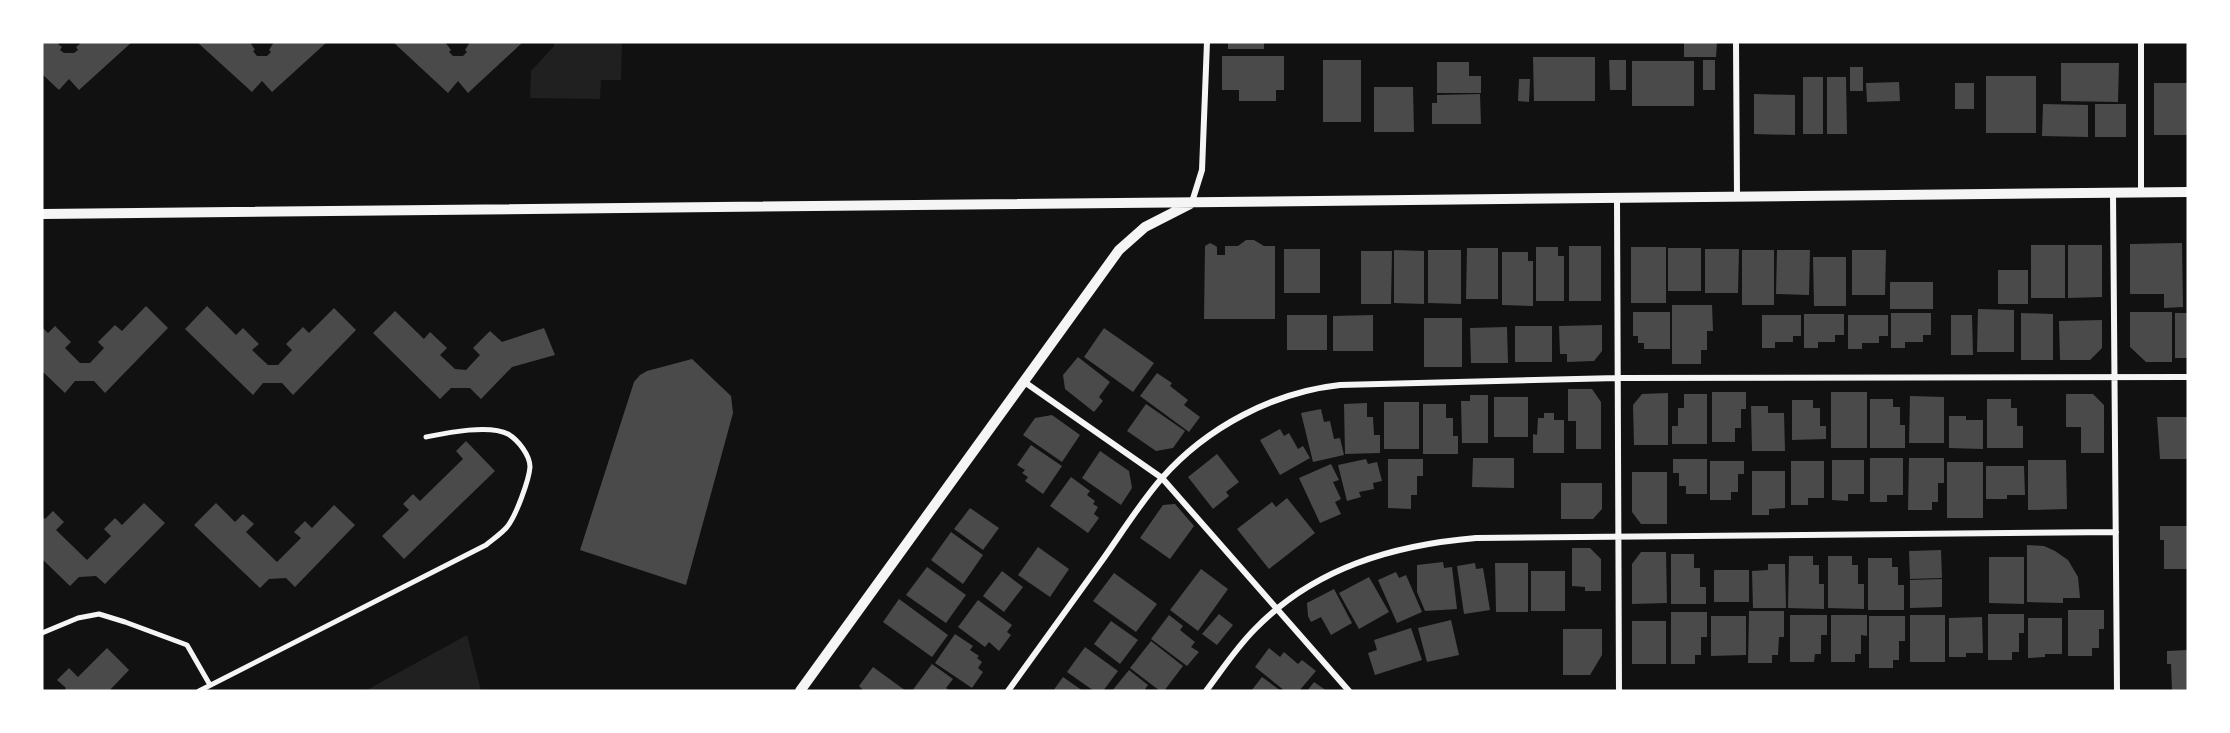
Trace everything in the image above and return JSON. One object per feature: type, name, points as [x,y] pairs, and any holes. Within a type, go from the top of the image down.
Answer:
[{"type":"street","points":[[800,691],[1126,242],[1145,227],[1191,203],[1203,170],[1207,42]]},
{"type":"street","points":[[1736,42],[1737,198]]},
{"type":"street","points":[[2141,42],[2141,193]]},
{"type":"street","points":[[42,214],[2188,192]]},
{"type":"street","points":[[2113,193],[2117,691]]},
{"type":"street","points":[[1617,199],[1619,691]]},
{"type":"street","points":[[1008,691],[1162,478],[1198,445],[1228,424],[1281,398],[1310,389],[1340,385],[1618,378],[2188,377]]},
{"type":"street","points":[[1023,381],[1162,478],[1349,691]]},
{"type":"street","points":[[199,691],[486,545],[507,528],[516,513],[530,465],[522,446],[507,433],[482,430],[454,431],[426,437]]},
{"type":"street","points":[[1206,691],[1254,630],[1277,609],[1305,589],[1345,567],[1373,556],[1407,547],[1476,538],[2116,532]]},
{"type":"street","points":[[42,633],[78,618],[99,614],[116,619],[187,645],[210,686]]},
{"type":"shaded area","points":[[554,42],[622,42],[621,80],[601,80],[600,99],[530,98],[531,71],[554,46]]},
{"type":"shaded area","points":[[467,635],[481,691],[365,691]]},
{"type":"building","points":[[42,42],[60,42],[58,44],[62,47],[60,50],[64,53],[74,53],[78,50],[76,47],[80,44],[78,42],[132,42],[79,90],[69,79],[59,90],[42,74]]},
{"type":"building","points":[[197,42],[250,42],[257,56],[267,56],[274,42],[327,42],[272,92],[262,81],[252,92]]},
{"type":"building","points":[[393,42],[445,42],[453,56],[463,56],[470,42],[523,42],[468,93],[458,81],[448,93]]},
{"type":"building","points":[[1228,42],[1264,42],[1264,49],[1228,49]]},
{"type":"building","points":[[1684,42],[1717,42],[1716,57],[1684,57]]},
{"type":"building","points":[[1222,56],[1284,56],[1284,90],[1276,90],[1276,101],[1239,101],[1239,90],[1222,90]]},
{"type":"building","points":[[1533,57],[1595,57],[1595,101],[1534,101]]},
{"type":"building","points":[[1323,60],[1361,60],[1361,122],[1323,122]]},
{"type":"building","points":[[1609,60],[1626,60],[1626,90],[1610,90]]},
{"type":"building","points":[[1703,60],[1715,60],[1715,90],[1703,90]]},
{"type":"building","points":[[1632,61],[1694,61],[1694,106],[1632,106]]},
{"type":"building","points":[[1437,62],[1469,62],[1469,76],[1481,76],[1481,93],[1437,93]]},
{"type":"building","points":[[2061,63],[2119,63],[2118,102],[2061,101]]},
{"type":"building","points":[[1850,67],[1863,67],[1863,91],[1850,91]]},
{"type":"building","points":[[1986,76],[2036,76],[2036,133],[1986,133]]},
{"type":"building","points":[[1803,77],[1823,77],[1823,134],[1803,134]]},
{"type":"building","points":[[1827,77],[1846,77],[1847,134],[1827,134]]},
{"type":"building","points":[[1519,79],[1530,79],[1529,102],[1518,101]]},
{"type":"building","points":[[1899,82],[1900,101],[1867,102],[1866,83]]},
{"type":"building","points":[[1955,83],[1974,83],[1974,109],[1955,109]]},
{"type":"building","points":[[2154,83],[2188,83],[2188,135],[2154,135]]},
{"type":"building","points":[[1374,87],[1413,87],[1414,132],[1374,132]]},
{"type":"building","points":[[1480,94],[1481,124],[1432,124],[1432,103],[1437,103],[1437,95]]},
{"type":"building","points":[[1754,94],[1795,95],[1795,135],[1754,134]]},
{"type":"building","points":[[2043,104],[2088,105],[2088,137],[2042,136]]},
{"type":"building","points":[[2095,104],[2126,104],[2126,137],[2095,137]]},
{"type":"building","points":[[1246,240],[1254,240],[1264,246],[1275,246],[1275,319],[1204,319],[1205,246],[1210,243],[1217,247],[1217,255],[1225,255],[1225,246],[1238,246]]},
{"type":"building","points":[[2182,243],[2183,307],[2164,308],[2164,294],[2130,294],[2130,244]]},
{"type":"building","points":[[2031,245],[2065,245],[2065,298],[2031,298]]},
{"type":"building","points":[[2068,245],[2102,245],[2102,297],[2068,298]]},
{"type":"building","points":[[1569,246],[1601,246],[1601,301],[1569,301]]},
{"type":"building","points":[[1536,247],[1558,247],[1558,256],[1564,256],[1564,301],[1536,301]]},
{"type":"building","points":[[1631,247],[1666,247],[1666,303],[1631,303]]},
{"type":"building","points":[[1467,248],[1498,248],[1498,299],[1466,299]]},
{"type":"building","points":[[1668,248],[1701,248],[1701,291],[1668,291]]},
{"type":"building","points":[[1284,249],[1320,249],[1320,293],[1284,293]]},
{"type":"building","points":[[1705,249],[1739,249],[1738,293],[1705,293]]},
{"type":"building","points":[[1394,250],[1424,251],[1424,304],[1394,303]]},
{"type":"building","points":[[1428,250],[1461,250],[1461,304],[1428,303]]},
{"type":"building","points":[[1742,250],[1774,250],[1774,305],[1742,305]]},
{"type":"building","points":[[1777,250],[1810,250],[1809,295],[1776,294]]},
{"type":"building","points":[[1852,250],[1886,250],[1885,295],[1852,295]]},
{"type":"building","points":[[1361,251],[1392,251],[1391,304],[1361,304]]},
{"type":"building","points":[[1502,252],[1528,252],[1528,261],[1533,261],[1533,306],[1502,305]]},
{"type":"building","points":[[1813,257],[1846,257],[1846,306],[1814,306]]},
{"type":"building","points":[[1998,270],[2028,270],[2028,304],[1998,304]]},
{"type":"building","points":[[1890,282],[1933,282],[1933,309],[1890,309]]},
{"type":"building","points":[[1672,305],[1712,305],[1713,331],[1707,331],[1707,350],[1701,350],[1701,364],[1672,364]]},
{"type":"building","points":[[146,306],[168,328],[105,393],[94,381],[75,381],[65,393],[42,371],[42,327],[48,333],[55,326],[71,342],[65,348],[80,363],[90,363],[104,348],[98,342],[115,325],[122,331]]},
{"type":"building","points":[[207,306],[236,335],[243,328],[259,344],[252,350],[268,365],[278,365],[292,350],[286,344],[303,327],[309,333],[334,308],[356,330],[293,395],[282,383],[263,383],[253,395],[185,329]]},
{"type":"building","points":[[1978,309],[2014,310],[2014,352],[1977,352]]},
{"type":"building","points":[[395,311],[424,339],[430,332],[447,348],[440,355],[455,369],[466,370],[480,355],[473,348],[490,331],[502,342],[544,328],[555,355],[512,367],[481,399],[470,388],[451,388],[440,399],[373,333]]},
{"type":"building","points":[[1633,312],[1670,312],[1670,349],[1644,349],[1644,343],[1638,343],[1638,336],[1633,336]]},
{"type":"building","points":[[2130,312],[2172,312],[2172,362],[2146,362],[2130,347]]},
{"type":"building","points":[[1891,313],[1931,313],[1931,335],[1923,335],[1923,342],[1905,342],[1905,348],[1891,348]]},
{"type":"building","points":[[2021,313],[2053,314],[2053,360],[2021,360]]},
{"type":"building","points":[[2175,313],[2188,313],[2188,358],[2175,358]]},
{"type":"building","points":[[1804,314],[1844,314],[1844,335],[1835,335],[1835,342],[1818,342],[1818,348],[1804,348]]},
{"type":"building","points":[[1287,315],[1327,315],[1327,350],[1287,350]]},
{"type":"building","points":[[1373,315],[1373,351],[1333,351],[1333,316]]},
{"type":"building","points":[[1762,315],[1801,315],[1801,336],[1793,336],[1793,342],[1775,342],[1775,348],[1762,348]]},
{"type":"building","points":[[1848,315],[1888,315],[1888,336],[1879,336],[1879,343],[1862,343],[1862,349],[1848,349]]},
{"type":"building","points":[[1951,315],[1972,315],[1973,355],[1951,355]]},
{"type":"building","points":[[1424,318],[1462,318],[1462,367],[1424,367]]},
{"type":"building","points":[[2102,320],[2102,348],[2090,360],[2060,360],[2059,321]]},
{"type":"building","points":[[1602,325],[1602,351],[1594,361],[1567,362],[1567,354],[1560,354],[1559,326]]},
{"type":"building","points":[[1515,326],[1552,326],[1552,362],[1515,362]]},
{"type":"building","points":[[1507,327],[1508,363],[1471,363],[1470,328]]},
{"type":"building","points":[[1104,328],[1154,363],[1133,392],[1084,357]]},
{"type":"building","points":[[1078,357],[1110,382],[1099,397],[1103,401],[1094,412],[1065,389],[1063,375]]},
{"type":"building","points":[[692,359],[731,396],[733,413],[686,585],[580,550],[634,382],[647,371]]},
{"type":"building","points":[[1157,373],[1172,383],[1170,386],[1188,400],[1184,405],[1200,417],[1189,432],[1140,396]]},
{"type":"building","points":[[1568,389],[1592,389],[1601,402],[1601,449],[1576,449],[1576,421],[1568,421]]},
{"type":"building","points":[[1712,392],[1746,392],[1746,409],[1741,409],[1741,428],[1735,428],[1735,442],[1712,442]]},
{"type":"building","points":[[1831,392],[1867,392],[1867,448],[1831,448]]},
{"type":"building","points":[[1668,393],[1668,445],[1634,445],[1633,405],[1642,394]]},
{"type":"building","points":[[1684,394],[1707,394],[1707,444],[1672,444],[1672,426],[1678,426],[1678,408],[1684,408]]},
{"type":"building","points":[[2066,394],[2093,394],[2104,405],[2104,453],[2081,453],[2081,427],[2066,427]]},
{"type":"building","points":[[1470,395],[1488,395],[1488,443],[1462,443],[1461,401],[1470,401]]},
{"type":"building","points":[[1910,396],[1944,397],[1944,443],[1909,443]]},
{"type":"building","points":[[1494,397],[1528,397],[1528,437],[1494,437]]},
{"type":"building","points":[[1870,399],[1893,399],[1893,407],[1900,407],[1900,425],[1905,425],[1905,448],[1870,448]]},
{"type":"building","points":[[1987,399],[2011,399],[2011,408],[2017,408],[2017,426],[2023,426],[2023,448],[1987,448]]},
{"type":"building","points":[[1792,400],[1813,400],[1813,408],[1820,408],[1820,426],[1826,426],[1826,439],[1792,440]]},
{"type":"building","points":[[1384,402],[1419,402],[1419,449],[1384,449]]},
{"type":"building","points":[[1367,403],[1367,417],[1373,417],[1374,435],[1380,435],[1380,453],[1345,454],[1344,404]]},
{"type":"building","points":[[1146,404],[1185,431],[1173,448],[1156,451],[1127,431]]},
{"type":"building","points":[[1423,404],[1446,404],[1446,418],[1453,418],[1453,436],[1458,436],[1458,454],[1423,454]]},
{"type":"building","points":[[1751,406],[1768,406],[1768,413],[1784,413],[1785,451],[1752,451]]},
{"type":"building","points":[[1321,409],[1324,422],[1330,421],[1334,439],[1340,438],[1344,455],[1313,462],[1301,413]]},
{"type":"building","points":[[1544,413],[1554,413],[1554,420],[1564,420],[1564,453],[1533,453],[1533,434],[1537,435],[1538,418],[1544,418]]},
{"type":"building","points":[[1052,415],[1080,435],[1062,462],[1023,435],[1035,418]]},
{"type":"building","points":[[1949,416],[1966,416],[1966,420],[1983,420],[1983,449],[1949,448]]},
{"type":"building","points":[[2157,417],[2188,417],[2187,459],[2160,459]]},
{"type":"building","points":[[1280,429],[1284,436],[1289,433],[1298,449],[1303,446],[1310,458],[1280,475],[1260,440]]},
{"type":"building","points":[[466,441],[495,471],[404,559],[382,536],[409,510],[403,504],[413,494],[420,501],[463,459],[456,451]]},
{"type":"building","points":[[1031,445],[1062,466],[1043,494],[1025,481],[1028,477],[1022,473],[1025,470],[1017,465]]},
{"type":"building","points":[[1100,451],[1129,471],[1132,488],[1121,505],[1082,478]]},
{"type":"building","points":[[1217,454],[1239,482],[1226,492],[1229,496],[1213,509],[1188,477]]},
{"type":"building","points":[[1473,458],[1514,458],[1514,488],[1472,487]]},
{"type":"building","points":[[1870,458],[1903,458],[1903,495],[1887,495],[1887,502],[1870,502]]},
{"type":"building","points":[[1909,458],[1944,458],[1944,483],[1938,483],[1938,502],[1932,502],[1932,510],[1908,510]]},
{"type":"building","points":[[1366,459],[1368,464],[1377,462],[1382,481],[1373,483],[1374,489],[1359,492],[1361,497],[1347,501],[1338,465]]},
{"type":"building","points":[[1388,459],[1423,459],[1423,476],[1417,476],[1417,495],[1411,495],[1411,509],[1388,508]]},
{"type":"building","points":[[1673,459],[1707,459],[1707,494],[1686,494],[1686,486],[1679,486],[1679,473],[1673,473]]},
{"type":"building","points":[[1832,460],[1864,460],[1864,494],[1848,494],[1848,501],[1832,500]]},
{"type":"building","points":[[2028,460],[2066,460],[2067,509],[2028,510]]},
{"type":"building","points":[[1710,461],[1744,461],[1744,474],[1738,474],[1738,492],[1731,492],[1731,500],[1710,500]]},
{"type":"building","points":[[1791,461],[1824,461],[1824,498],[1808,498],[1808,505],[1791,505]]},
{"type":"building","points":[[1947,462],[1983,462],[1983,518],[1947,518]]},
{"type":"building","points":[[1331,464],[1339,480],[1333,482],[1341,499],[1335,502],[1341,514],[1320,523],[1299,478]]},
{"type":"building","points":[[1986,466],[2024,466],[2025,495],[2007,495],[2007,499],[1986,499]]},
{"type":"building","points":[[1752,471],[1785,471],[1785,508],[1769,509],[1769,515],[1752,515]]},
{"type":"building","points":[[1632,472],[1667,472],[1667,524],[1641,524],[1632,512]]},
{"type":"building","points":[[1071,477],[1090,491],[1087,495],[1095,501],[1093,504],[1098,507],[1094,514],[1099,518],[1088,533],[1050,506]]},
{"type":"building","points":[[1561,483],[1602,483],[1602,509],[1593,519],[1561,519]]},
{"type":"building","points":[[1287,498],[1315,533],[1269,569],[1237,529],[1272,502],[1276,507]]},
{"type":"building","points":[[144,503],[165,523],[105,584],[96,576],[79,577],[70,586],[42,559],[42,516],[45,519],[53,511],[64,522],[56,530],[87,560],[111,536],[104,529],[115,518],[122,525]]},
{"type":"building","points":[[216,503],[235,522],[243,514],[254,524],[246,532],[277,562],[301,538],[294,532],[305,521],[312,528],[334,505],[355,525],[295,587],[286,578],[269,579],[260,588],[194,525]]},
{"type":"building","points":[[1175,504],[1194,526],[1170,559],[1140,538],[1163,505]]},
{"type":"building","points":[[970,508],[999,528],[983,550],[954,529]]},
{"type":"building","points":[[2160,526],[2188,526],[2188,569],[2164,569],[2164,540],[2160,540]]},
{"type":"building","points":[[951,532],[983,555],[963,584],[931,560]]},
{"type":"building","points":[[2027,545],[2044,546],[2068,560],[2078,577],[2080,598],[2063,598],[2063,603],[2027,602]]},
{"type":"building","points":[[1038,547],[1069,569],[1050,597],[1018,575]]},
{"type":"building","points":[[1572,548],[1590,548],[1601,559],[1601,591],[1585,591],[1585,587],[1572,586]]},
{"type":"building","points":[[1941,550],[1942,578],[1910,579],[1909,551]]},
{"type":"building","points":[[1641,552],[1666,552],[1667,603],[1632,604],[1632,564]]},
{"type":"building","points":[[1671,554],[1694,554],[1694,568],[1700,568],[1700,587],[1706,587],[1706,604],[1671,604]]},
{"type":"building","points":[[1789,556],[1813,556],[1813,565],[1819,565],[1819,584],[1824,584],[1824,609],[1788,608]]},
{"type":"building","points":[[1828,556],[1852,556],[1852,565],[1858,565],[1858,584],[1864,584],[1864,609],[1828,608]]},
{"type":"building","points":[[1989,557],[2024,557],[2024,604],[1989,603]]},
{"type":"building","points":[[1868,558],[1892,558],[1892,567],[1898,567],[1898,585],[1904,585],[1904,610],[1868,610]]},
{"type":"building","points":[[1443,562],[1444,568],[1452,567],[1457,609],[1425,611],[1417,592],[1417,565]]},
{"type":"building","points":[[1475,563],[1476,569],[1483,568],[1490,610],[1464,614],[1457,566]]},
{"type":"building","points":[[1495,563],[1528,563],[1528,612],[1496,612]]},
{"type":"building","points":[[1768,564],[1785,564],[1786,608],[1753,608],[1752,571],[1768,570]]},
{"type":"building","points":[[927,567],[966,595],[946,623],[906,595]]},
{"type":"building","points":[[1201,569],[1228,589],[1198,631],[1170,610]]},
{"type":"building","points":[[1714,570],[1749,570],[1749,602],[1714,602]]},
{"type":"building","points":[[1002,571],[1023,587],[1004,612],[983,596]]},
{"type":"building","points":[[1531,571],[1565,571],[1565,611],[1531,611]]},
{"type":"building","points":[[1396,572],[1399,578],[1406,575],[1422,612],[1397,623],[1378,580]]},
{"type":"building","points":[[1114,573],[1157,604],[1136,632],[1093,601]]},
{"type":"building","points":[[1369,577],[1389,612],[1359,629],[1339,593]]},
{"type":"building","points":[[1942,579],[1942,607],[1910,608],[1910,580]]},
{"type":"building","points":[[1334,589],[1352,623],[1331,635],[1321,617],[1311,622],[1307,603]]},
{"type":"building","points":[[899,599],[948,635],[932,657],[883,622]]},
{"type":"building","points":[[978,600],[1012,625],[1007,632],[1011,635],[999,651],[989,642],[985,647],[958,627]]},
{"type":"building","points":[[2068,610],[2104,610],[2104,629],[2099,629],[2099,648],[2092,648],[2092,656],[2068,656]]},
{"type":"building","points":[[1749,611],[1784,611],[1784,637],[1779,637],[1778,655],[1772,655],[1772,663],[1748,663]]},
{"type":"building","points":[[1671,612],[1707,612],[1707,637],[1701,637],[1701,655],[1695,655],[1695,664],[1671,664]]},
{"type":"building","points":[[1219,614],[1233,625],[1217,645],[1202,634]]},
{"type":"building","points":[[1988,614],[2024,614],[2024,633],[2019,633],[2019,652],[2012,652],[2012,660],[1988,660]]},
{"type":"building","points":[[1169,615],[1183,626],[1180,630],[1195,642],[1191,647],[1199,652],[1187,666],[1151,639]]},
{"type":"building","points":[[1790,615],[1827,615],[1827,635],[1821,635],[1821,654],[1815,654],[1814,662],[1790,662]]},
{"type":"building","points":[[1831,615],[1867,615],[1867,636],[1861,635],[1861,654],[1855,654],[1855,662],[1831,662]]},
{"type":"building","points":[[1910,615],[1945,615],[1945,662],[1910,662]]},
{"type":"building","points":[[1711,616],[1746,616],[1746,655],[1711,656]]},
{"type":"building","points":[[1869,616],[1905,616],[1905,641],[1899,641],[1899,660],[1893,660],[1893,668],[1869,668]]},
{"type":"building","points":[[1982,617],[1983,653],[1966,653],[1966,657],[1949,657],[1949,618]]},
{"type":"building","points":[[2028,618],[2062,618],[2062,654],[2045,654],[2045,657],[2028,658]]},
{"type":"building","points":[[1451,620],[1459,655],[1427,662],[1418,628]]},
{"type":"building","points":[[1111,621],[1138,640],[1120,664],[1094,644]]},
{"type":"building","points":[[1632,621],[1666,621],[1666,664],[1632,664]]},
{"type":"building","points":[[1411,628],[1422,660],[1375,675],[1368,653],[1377,650],[1374,640]]},
{"type":"building","points":[[1563,629],[1602,629],[1602,655],[1590,675],[1563,675]]},
{"type":"building","points":[[955,634],[973,646],[970,650],[979,656],[977,658],[982,662],[978,668],[983,672],[972,688],[935,663]]},
{"type":"building","points":[[1151,641],[1183,666],[1164,691],[1160,691],[1130,668]]},
{"type":"building","points":[[1085,647],[1118,671],[1103,691],[1094,691],[1067,672]]},
{"type":"building","points":[[107,648],[129,670],[109,691],[64,691],[66,688],[57,680],[69,668],[78,677]]},
{"type":"building","points":[[1269,648],[1280,657],[1284,652],[1298,664],[1302,660],[1316,671],[1299,691],[1285,691],[1255,667]]},
{"type":"building","points":[[2188,650],[2188,691],[2172,691],[2171,664],[2167,664],[2167,651]]},
{"type":"building","points":[[932,664],[953,679],[946,688],[950,691],[912,691]]},
{"type":"building","points":[[873,667],[906,691],[864,691],[859,686]]},
{"type":"building","points":[[1129,670],[1148,685],[1145,689],[1148,691],[1112,691]]},
{"type":"building","points":[[1063,677],[1083,691],[1053,691]]},
{"type":"building","points":[[1262,677],[1281,691],[1251,691]]},
{"type":"building","points":[[1314,682],[1327,691],[1307,691]]}]
